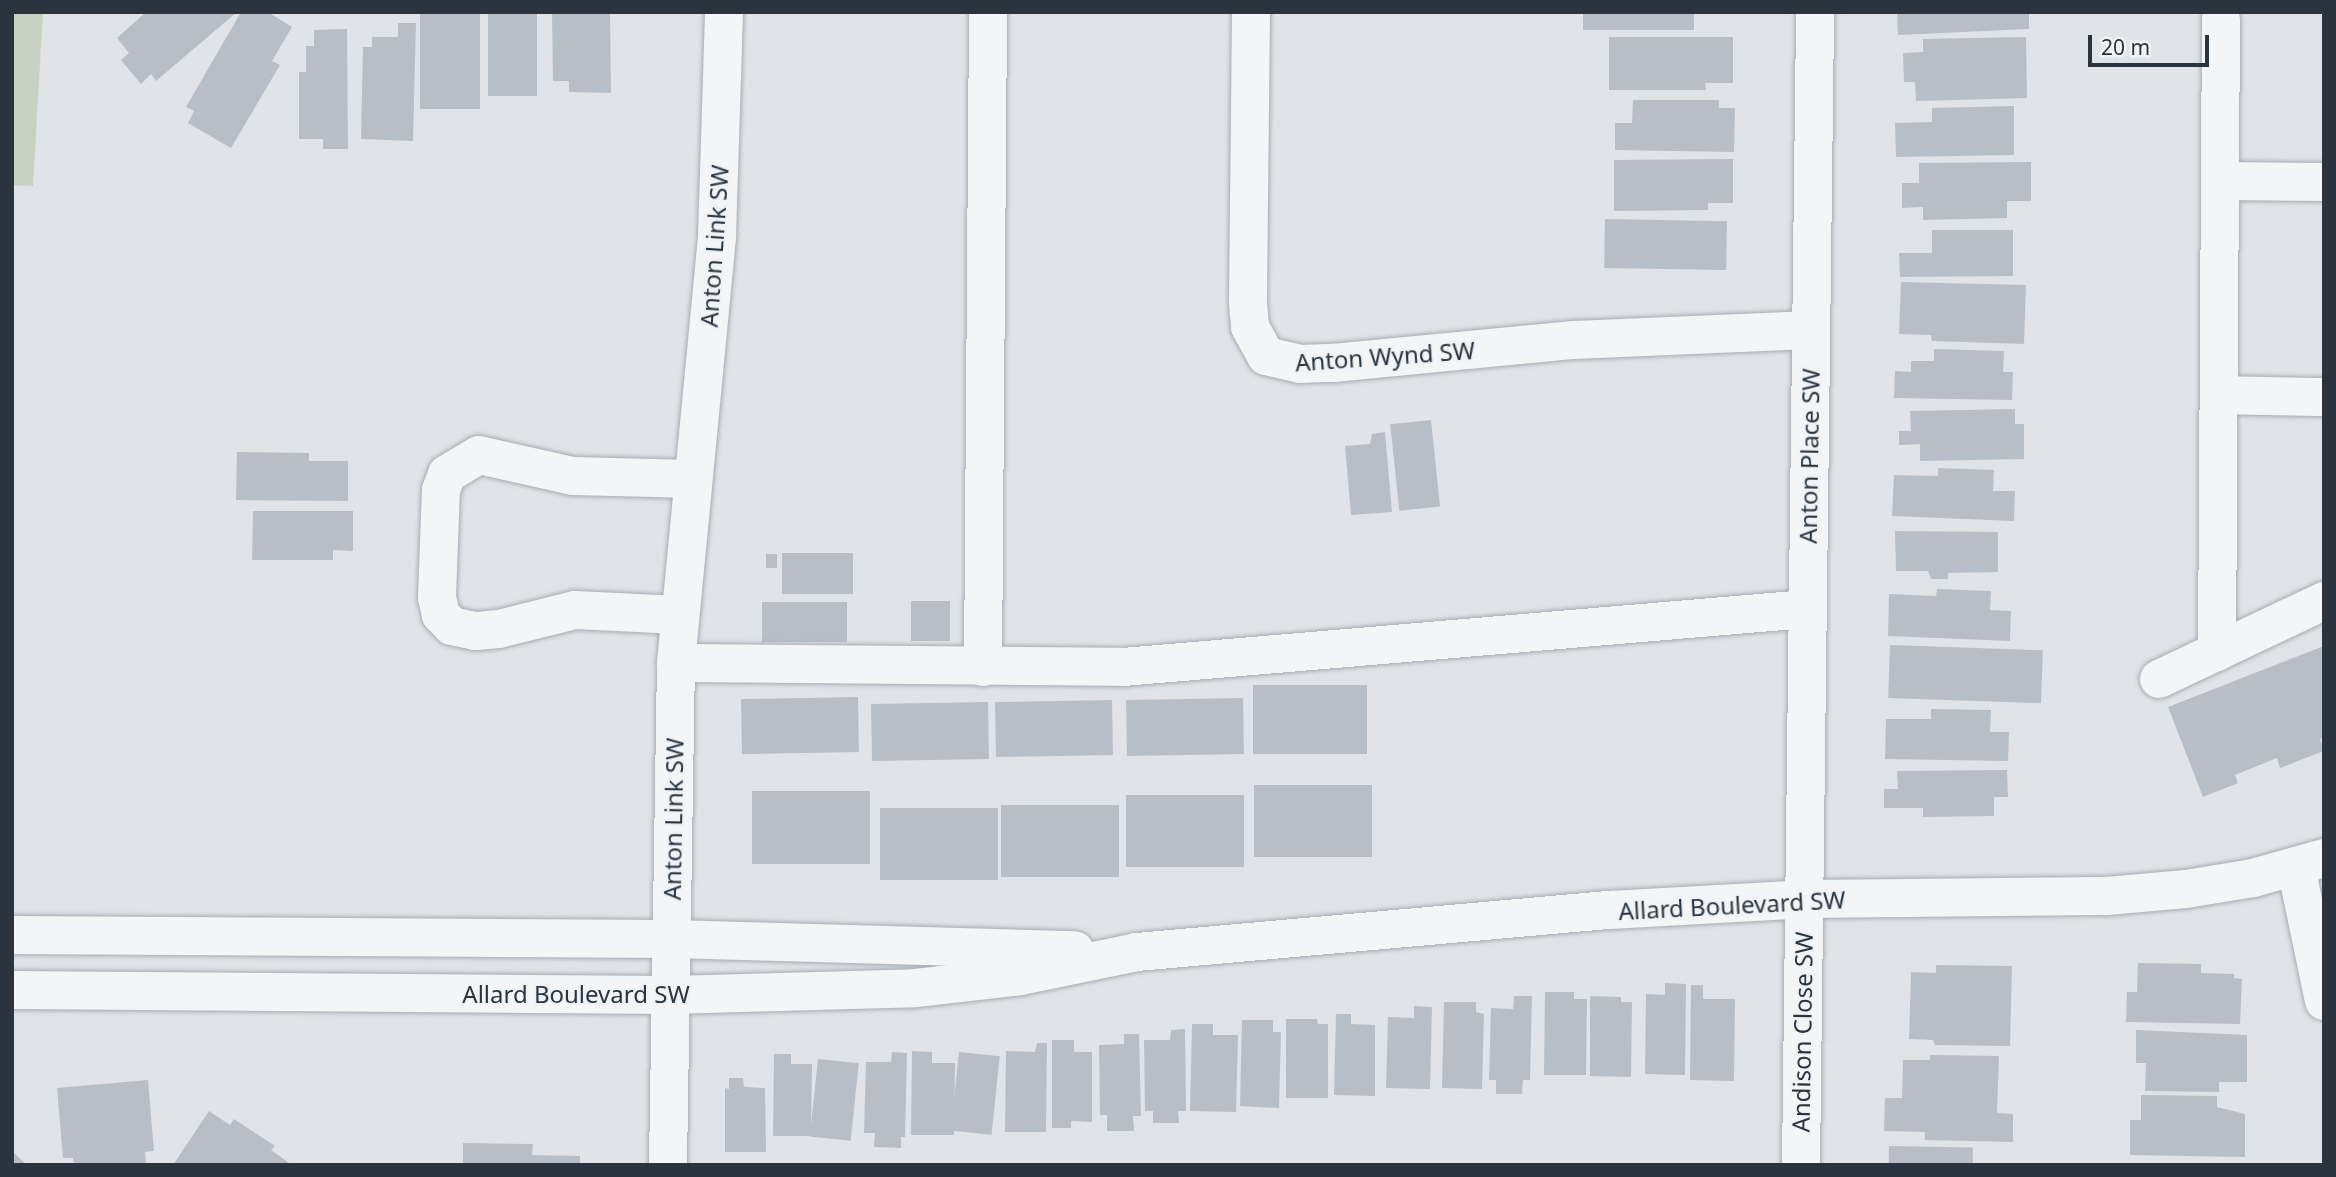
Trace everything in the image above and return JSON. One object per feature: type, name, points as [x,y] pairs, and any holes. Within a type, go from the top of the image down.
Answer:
[{"type":"street","name":"Anton Link SW","points":[[668,1165],[676,663],[717,236],[724,12]]},
{"type":"street","points":[[983,667],[988,12]]},
{"type":"street","name":"Anton Wynd SW","points":[[1251,12],[1248,303],[1250,327],[1266,356],[1300,365],[1654,335],[1811,330]]},
{"type":"street","name":"Anton Place SW","points":[[1804,899],[1815,12]]},
{"type":"street","points":[[2217,652],[2221,19]]},
{"type":"street","points":[[2220,181],[2324,182]]},
{"type":"street","points":[[2218,395],[2324,397]]},
{"type":"street","points":[[679,615],[575,610],[499,629],[475,631],[452,626],[441,615],[437,597],[441,491],[447,474],[480,455],[573,476],[693,480]]},
{"type":"street","points":[[2159,679],[2324,601]]},
{"type":"street","points":[[676,663],[1123,667],[1280,656],[1807,609]]},
{"type":"street","points":[[2310,863],[2324,1001]]},
{"type":"street","name":"Allard Boulevard SW","points":[[12,935],[671,939],[1137,952],[1597,912],[1804,899],[2107,896],[2186,889],[2310,863]]},
{"type":"street","name":"Andison Close SW","points":[[1801,1165],[1804,899]]},
{"type":"street","name":"Allard Boulevard SW","points":[[12,990],[671,995],[916,988],[1021,976],[1137,952]]},
{"type":"green space","points":[[12,12],[43,12],[33,186],[12,185]]},
{"type":"building","points":[[146,12],[237,12],[156,81],[151,74],[141,84],[121,60],[129,53],[117,38]]},
{"type":"building","points":[[241,12],[268,12],[292,27],[272,61],[280,65],[231,148],[188,123],[194,111],[186,107]]},
{"type":"building","points":[[420,12],[480,12],[480,109],[420,109]]},
{"type":"building","points":[[488,12],[537,12],[537,96],[488,96]]},
{"type":"building","points":[[552,12],[610,12],[611,93],[569,92],[569,81],[553,81]]},
{"type":"building","points":[[1583,12],[1694,12],[1694,30],[1583,30]]},
{"type":"building","points":[[2029,12],[2029,29],[1898,35],[1897,13]]},
{"type":"building","points":[[398,23],[416,23],[413,141],[361,139],[363,47],[372,47],[372,37],[398,37]]},
{"type":"building","points":[[347,29],[348,149],[323,149],[323,139],[299,139],[299,72],[306,72],[306,46],[314,46],[314,30]]},
{"type":"building","points":[[1609,37],[1733,37],[1733,83],[1705,83],[1706,90],[1609,90]]},
{"type":"building","points":[[2026,37],[2027,98],[1916,101],[1915,82],[1904,82],[1903,53],[1923,52],[1923,39]]},
{"type":"building","points":[[1633,100],[1719,100],[1719,108],[1735,108],[1734,152],[1615,150],[1615,123],[1632,123]]},
{"type":"building","points":[[2014,106],[2014,155],[1896,157],[1895,123],[1932,122],[1932,108]]},
{"type":"building","points":[[1733,159],[1733,203],[1708,203],[1708,210],[1614,211],[1614,160]]},
{"type":"building","points":[[2031,162],[2031,201],[2007,201],[2007,218],[1923,220],[1923,207],[1902,208],[1902,183],[1919,183],[1919,163]]},
{"type":"building","points":[[1605,219],[1727,221],[1726,270],[1604,268]]},
{"type":"building","points":[[1932,230],[2013,230],[2013,276],[1900,277],[1899,253],[1932,253]]},
{"type":"building","points":[[1901,282],[2026,285],[2024,344],[1932,341],[1931,335],[1899,334]]},
{"type":"building","points":[[1934,349],[2004,351],[2003,372],[2013,372],[2012,400],[1894,398],[1895,371],[1911,372],[1911,361],[1934,361]]},
{"type":"building","points":[[2015,409],[2015,424],[2024,424],[2024,459],[1920,461],[1920,444],[1899,445],[1899,431],[1911,431],[1910,411]]},
{"type":"building","points":[[1431,420],[1440,507],[1399,511],[1390,424]]},
{"type":"building","points":[[1385,432],[1392,512],[1351,515],[1345,446],[1370,444],[1372,434]]},
{"type":"building","points":[[237,452],[309,453],[309,461],[348,461],[348,501],[236,500]]},
{"type":"building","points":[[1938,468],[1994,470],[1993,491],[2015,491],[2014,521],[1892,516],[1894,475],[1938,476]]},
{"type":"building","points":[[253,511],[353,511],[353,551],[333,550],[333,560],[252,560]]},
{"type":"building","points":[[1895,531],[1998,532],[1998,572],[1948,573],[1948,579],[1931,579],[1928,571],[1896,571]]},
{"type":"building","points":[[782,553],[853,553],[853,594],[782,594]]},
{"type":"building","points":[[766,554],[777,554],[777,568],[766,568]]},
{"type":"building","points":[[1937,589],[1991,591],[1990,610],[2011,611],[2010,641],[1888,636],[1889,594],[1936,596]]},
{"type":"building","points":[[911,601],[950,601],[950,641],[911,641]]},
{"type":"building","points":[[762,602],[847,602],[847,642],[762,642]]},
{"type":"building","points":[[1890,645],[2043,650],[2041,703],[1888,698]]},
{"type":"building","points":[[2324,646],[2324,737],[2320,739],[2324,751],[2280,768],[2277,758],[2235,775],[2238,783],[2203,797],[2168,707]]},
{"type":"building","points":[[1253,685],[1367,685],[1367,754],[1253,754]]},
{"type":"building","points":[[858,697],[859,752],[742,754],[741,699]]},
{"type":"building","points":[[1243,698],[1244,754],[1127,756],[1126,700]]},
{"type":"building","points":[[1112,700],[1113,755],[996,757],[995,702]]},
{"type":"building","points":[[988,702],[989,759],[872,761],[871,704]]},
{"type":"building","points":[[1931,709],[1991,710],[1990,732],[2009,732],[2008,761],[1885,759],[1886,719],[1931,719]]},
{"type":"building","points":[[2007,770],[2008,797],[1994,797],[1994,816],[1923,817],[1923,808],[1884,808],[1884,789],[1898,789],[1897,771]]},
{"type":"building","points":[[1254,785],[1372,785],[1372,857],[1254,857]]},
{"type":"building","points":[[752,791],[870,791],[870,864],[752,864]]},
{"type":"building","points":[[1126,795],[1244,795],[1244,867],[1126,867]]},
{"type":"building","points":[[1001,805],[1119,805],[1119,877],[1001,877]]},
{"type":"building","points":[[880,808],[998,808],[998,880],[880,880]]},
{"type":"building","points":[[2138,963],[2201,964],[2201,973],[2234,974],[2234,978],[2242,979],[2240,1024],[2126,1022],[2127,992],[2137,992]]},
{"type":"building","points":[[1936,965],[2012,966],[2010,1046],[1935,1045],[1933,1040],[1909,1039],[1911,972],[1936,973]]},
{"type":"building","points":[[1665,983],[1686,984],[1685,1075],[1645,1074],[1646,994],[1665,995]]},
{"type":"building","points":[[1691,985],[1703,985],[1703,999],[1735,999],[1734,1081],[1690,1080]]},
{"type":"building","points":[[1545,992],[1574,992],[1574,999],[1587,999],[1586,1075],[1544,1075]]},
{"type":"building","points":[[1514,996],[1532,996],[1530,1080],[1523,1080],[1522,1094],[1496,1094],[1496,1080],[1489,1080],[1491,1008],[1513,1009]]},
{"type":"building","points":[[1590,996],[1621,997],[1621,1002],[1632,1002],[1631,1077],[1590,1076]]},
{"type":"building","points":[[1444,1002],[1476,1002],[1476,1012],[1484,1014],[1482,1089],[1442,1088]]},
{"type":"building","points":[[1414,1006],[1432,1007],[1430,1089],[1386,1088],[1388,1017],[1414,1018]]},
{"type":"building","points":[[1336,1014],[1351,1014],[1351,1024],[1375,1025],[1375,1096],[1334,1095]]},
{"type":"building","points":[[1286,1019],[1317,1019],[1318,1024],[1328,1024],[1328,1098],[1286,1098]]},
{"type":"building","points":[[1242,1020],[1273,1020],[1273,1032],[1281,1032],[1279,1108],[1240,1106]]},
{"type":"building","points":[[1192,1024],[1213,1024],[1213,1035],[1238,1035],[1236,1112],[1190,1111]]},
{"type":"building","points":[[1185,1029],[1186,1111],[1178,1111],[1179,1123],[1153,1123],[1153,1111],[1145,1111],[1144,1040],[1170,1040],[1171,1030]]},
{"type":"building","points":[[2136,1030],[2247,1035],[2247,1082],[2219,1082],[2219,1092],[2145,1091],[2146,1063],[2136,1063]]},
{"type":"building","points":[[1124,1034],[1139,1034],[1141,1116],[1133,1116],[1134,1131],[1107,1131],[1107,1115],[1100,1115],[1099,1045],[1124,1044]]},
{"type":"building","points":[[1052,1040],[1074,1040],[1074,1052],[1092,1052],[1092,1122],[1071,1121],[1071,1128],[1052,1128]]},
{"type":"building","points":[[1037,1043],[1047,1043],[1046,1132],[1005,1132],[1006,1051],[1035,1052]]},
{"type":"building","points":[[912,1051],[932,1052],[932,1063],[955,1063],[954,1135],[911,1135]]},
{"type":"building","points":[[892,1052],[907,1053],[905,1137],[901,1137],[901,1148],[874,1147],[875,1133],[864,1133],[866,1062],[891,1062]]},
{"type":"building","points":[[959,1052],[1000,1056],[992,1135],[951,1131]]},
{"type":"building","points":[[774,1054],[791,1054],[791,1064],[812,1064],[811,1136],[773,1136]]},
{"type":"building","points":[[1930,1055],[1999,1056],[1997,1113],[2013,1114],[2013,1142],[1925,1140],[1925,1132],[1884,1131],[1885,1098],[1902,1098],[1903,1060],[1930,1060]]},
{"type":"building","points":[[818,1059],[859,1063],[851,1141],[810,1137]]},
{"type":"building","points":[[729,1078],[743,1078],[744,1087],[765,1088],[766,1152],[725,1152],[725,1088],[729,1089]]},
{"type":"building","points":[[148,1080],[154,1151],[145,1152],[146,1165],[74,1165],[73,1158],[63,1158],[57,1088]]},
{"type":"building","points":[[2141,1095],[2217,1096],[2217,1107],[2245,1114],[2245,1157],[2130,1155],[2130,1120],[2141,1120]]},
{"type":"building","points":[[209,1111],[230,1125],[234,1119],[275,1146],[271,1150],[292,1165],[173,1165]]},
{"type":"building","points":[[463,1143],[533,1144],[532,1155],[580,1156],[580,1165],[463,1165]]},
{"type":"building","points":[[1889,1146],[1973,1147],[1973,1165],[1889,1165]]},
{"type":"building","points":[[12,1151],[27,1165],[12,1165]]}]
